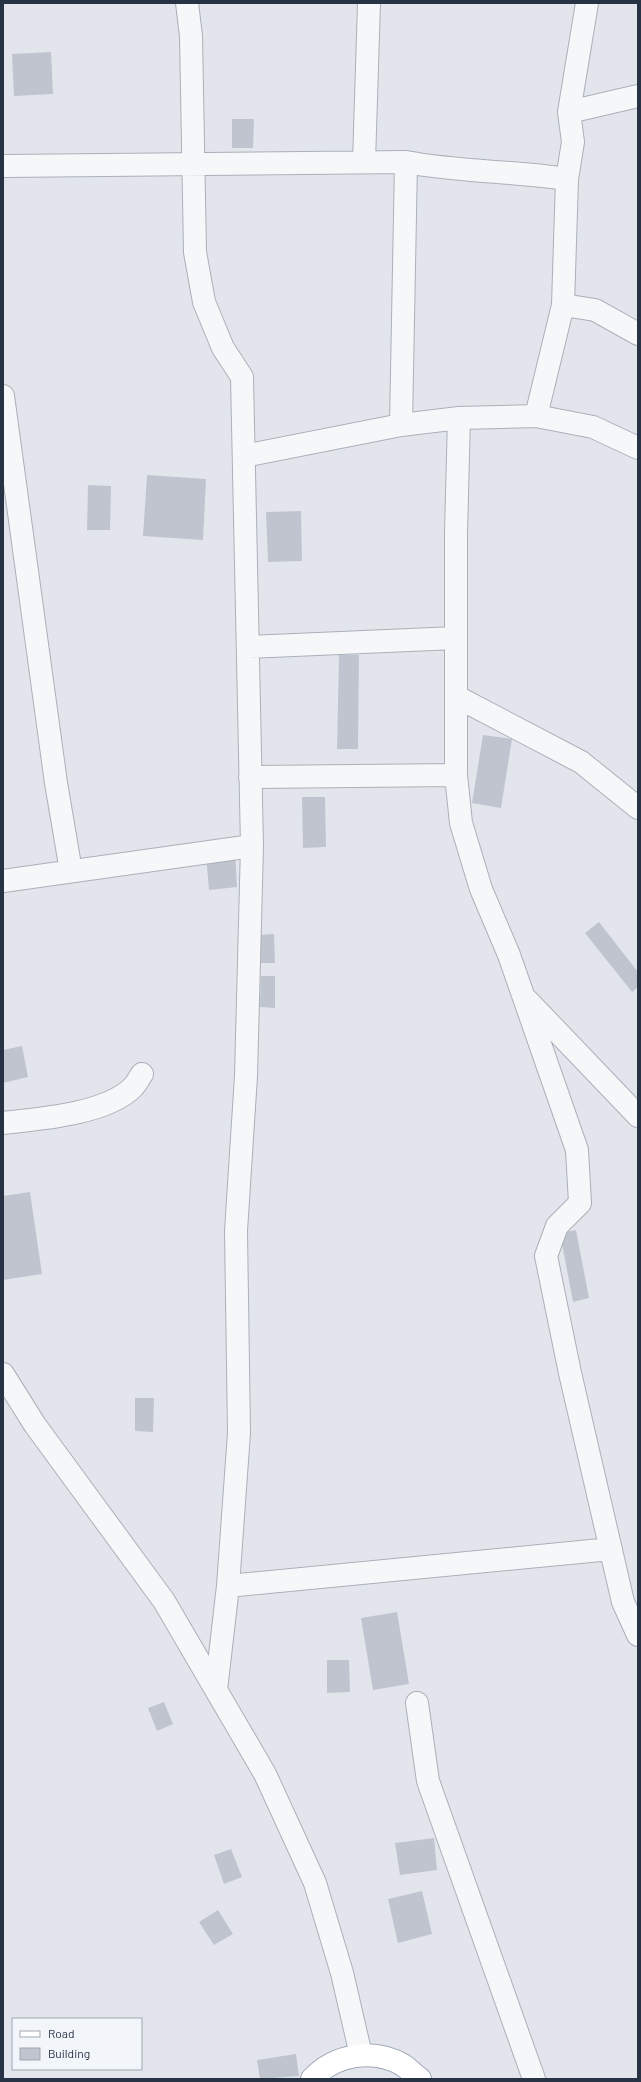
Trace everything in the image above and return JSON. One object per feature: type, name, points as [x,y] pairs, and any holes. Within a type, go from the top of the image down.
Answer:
[{"type":"main road","points":[[312,2079],[320,2070],[339,2060],[361,2055],[383,2057],[403,2065],[420,2079]]},
{"type":"street","points":[[187,3],[191,36],[195,252],[204,302],[223,348],[242,377],[252,846],[246,1076],[236,1231],[239,1433],[228,1586],[216,1690]]},
{"type":"street","points":[[364,162],[369,3]]},
{"type":"street","points":[[536,416],[563,305],[567,179],[573,142],[569,112],[587,3]]},
{"type":"street","points":[[569,112],[638,96]]},
{"type":"street","points":[[3,166],[406,162],[426,166],[531,174],[567,179]]},
{"type":"street","points":[[400,424],[406,162]]},
{"type":"street","points":[[563,305],[595,310],[638,334]]},
{"type":"street","points":[[3,396],[56,783],[71,871]]},
{"type":"street","points":[[244,456],[400,424],[460,418],[536,416],[593,427],[638,448]]},
{"type":"street","points":[[460,418],[456,533],[456,775],[461,823],[480,890],[509,955],[577,1150],[580,1203],[557,1226],[546,1256],[570,1373],[623,1602],[638,1635]]},
{"type":"street","points":[[248,647],[456,638]]},
{"type":"street","points":[[457,697],[581,762],[638,808]]},
{"type":"street","points":[[250,777],[456,775]]},
{"type":"street","points":[[3,881],[252,846]]},
{"type":"street","points":[[523,996],[638,1116]]},
{"type":"street","points":[[3,1123],[59,1117],[113,1101],[133,1087],[142,1074]]},
{"type":"street","points":[[3,1374],[35,1425],[164,1601],[265,1774],[315,1882],[342,1973],[361,2055]]},
{"type":"street","points":[[228,1586],[611,1549]]},
{"type":"street","points":[[418,1703],[428,1781],[534,2079]]},
{"type":"building","points":[[51,52],[53,94],[14,96],[12,54]]},
{"type":"building","points":[[232,119],[254,119],[253,148],[232,148]]},
{"type":"building","points":[[147,475],[206,479],[203,540],[143,536]]},
{"type":"building","points":[[88,485],[111,486],[110,530],[87,530]]},
{"type":"building","points":[[301,511],[302,561],[268,562],[266,512]]},
{"type":"building","points":[[339,655],[359,655],[358,749],[337,749]]},
{"type":"building","points":[[483,735],[512,739],[501,808],[472,803]]},
{"type":"building","points":[[302,797],[325,797],[326,847],[303,848]]},
{"type":"building","points":[[235,852],[237,887],[209,890],[206,855]]},
{"type":"building","points":[[599,922],[638,972],[638,987],[632,992],[585,933]]},
{"type":"building","points":[[274,934],[275,963],[258,963],[257,935]]},
{"type":"building","points":[[261,976],[275,976],[275,1008],[260,1007]]},
{"type":"building","points":[[22,1046],[28,1077],[3,1083],[3,1050]]},
{"type":"building","points":[[30,1192],[42,1274],[3,1280],[3,1196]]},
{"type":"building","points":[[576,1230],[589,1298],[573,1302],[560,1233]]},
{"type":"building","points":[[135,1398],[154,1398],[153,1432],[135,1431]]},
{"type":"building","points":[[397,1612],[409,1684],[373,1690],[361,1618]]},
{"type":"building","points":[[327,1660],[349,1660],[350,1692],[327,1693]]},
{"type":"building","points":[[164,1702],[173,1724],[157,1731],[148,1708]]},
{"type":"building","points":[[434,1838],[437,1870],[400,1875],[395,1843]]},
{"type":"building","points":[[231,1849],[242,1877],[224,1884],[214,1855]]},
{"type":"building","points":[[422,1891],[432,1934],[398,1943],[388,1899]]},
{"type":"building","points":[[218,1910],[233,1934],[214,1945],[199,1922]]},
{"type":"building","points":[[296,2054],[299,2076],[260,2079],[257,2060]]}]
